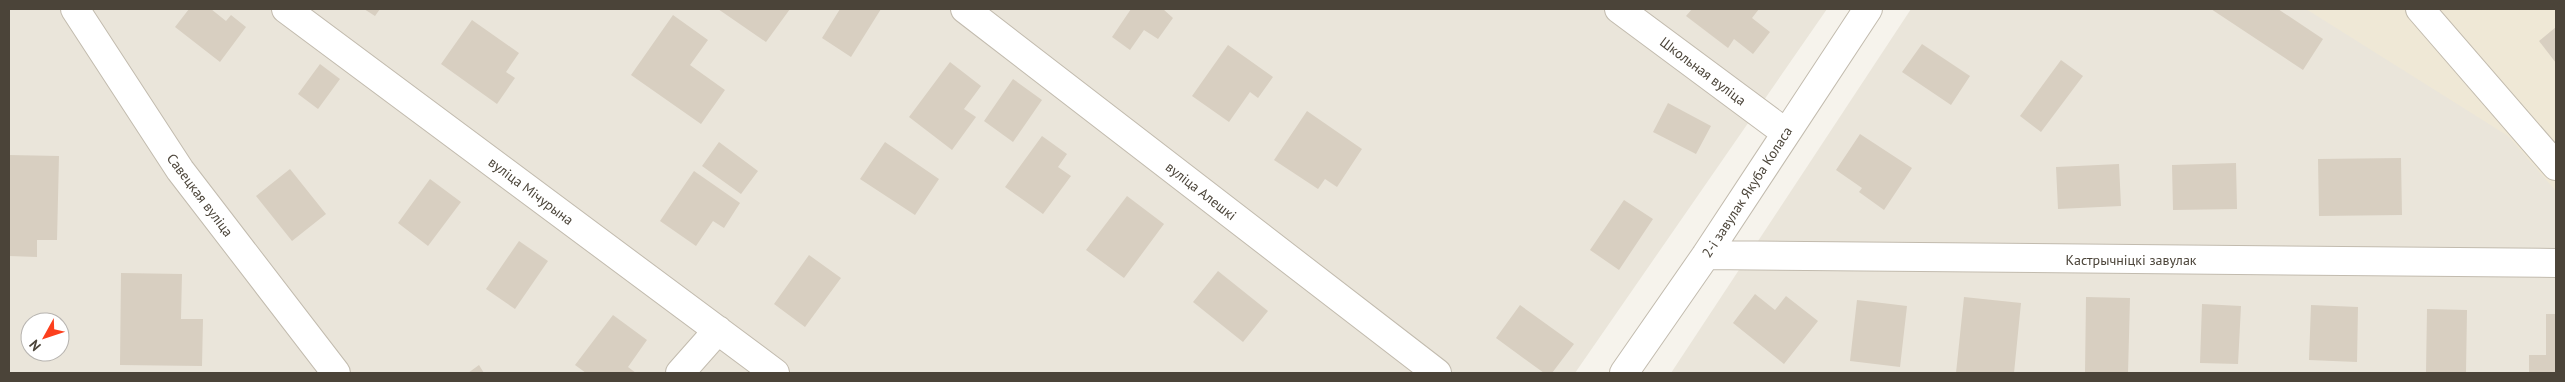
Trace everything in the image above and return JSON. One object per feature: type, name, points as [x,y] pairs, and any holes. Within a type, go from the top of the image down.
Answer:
[{"type":"street","name":"Савецкая вуліца","points":[[75,9],[180,170],[336,373]]},
{"type":"street","name":"вуліца Мічурына","points":[[286,9],[775,373]]},
{"type":"street","name":"вуліца Алешкі","points":[[965,9],[1437,373]]},
{"type":"street","name":"Школьная вуліца","points":[[1619,9],[1786,132]]},
{"type":"street","name":"2-і завулак Якуба Коласа","points":[[1624,373],[1706,255],[1868,9]]},
{"type":"street","points":[[2420,9],[2556,166]]},
{"type":"street","name":"Кастрычніцкі завулак","points":[[1706,255],[2556,263]]},
{"type":"street","points":[[680,373],[718,330]]},
{"type":"shaded area","points":[[9,9],[1827,9],[1575,373],[9,373]]},
{"type":"shaded area","points":[[1911,9],[2556,9],[2556,373],[1671,373]]},
{"type":"shaded area","points":[[2306,9],[2556,9],[2556,191],[2508,136]]},
{"type":"building","points":[[189,9],[211,9],[226,21],[231,15],[246,27],[220,62],[175,27]]},
{"type":"building","points":[[364,9],[380,9],[375,16]]},
{"type":"building","points":[[718,9],[790,9],[766,42]]},
{"type":"building","points":[[840,9],[881,9],[851,57],[822,38]]},
{"type":"building","points":[[1131,9],[1163,9],[1173,18],[1158,39],[1144,30],[1130,50],[1112,37]]},
{"type":"building","points":[[1692,9],[1759,9],[1752,18],[1770,32],[1753,54],[1734,39],[1728,48],[1686,16]]},
{"type":"building","points":[[2211,9],[2278,9],[2323,39],[2303,70]]},
{"type":"building","points":[[673,15],[708,40],[690,65],[725,90],[701,124],[631,75]]},
{"type":"building","points":[[472,20],[519,53],[506,72],[515,78],[497,104],[441,64]]},
{"type":"building","points":[[2556,27],[2556,63],[2539,41]]},
{"type":"building","points":[[1922,44],[1970,76],[1951,105],[1902,72]]},
{"type":"building","points":[[1228,45],[1273,77],[1258,98],[1250,92],[1229,122],[1192,96]]},
{"type":"building","points":[[2061,60],[2083,76],[2041,132],[2020,116]]},
{"type":"building","points":[[950,62],[981,86],[964,109],[976,117],[952,150],[909,117]]},
{"type":"building","points":[[320,64],[340,79],[318,109],[298,94]]},
{"type":"building","points":[[1013,79],[1042,100],[1013,142],[984,121]]},
{"type":"building","points":[[1668,103],[1711,126],[1696,154],[1653,132]]},
{"type":"building","points":[[1307,111],[1362,149],[1337,187],[1325,179],[1318,189],[1274,160]]},
{"type":"building","points":[[1860,134],[1912,168],[1884,210],[1859,192],[1862,188],[1836,170]]},
{"type":"building","points":[[1042,136],[1067,154],[1058,167],[1071,176],[1043,214],[1005,187]]},
{"type":"building","points":[[719,142],[758,171],[741,194],[702,166]]},
{"type":"building","points":[[885,142],[939,179],[915,215],[860,179]]},
{"type":"building","points":[[9,155],[59,156],[57,240],[37,240],[37,257],[9,256]]},
{"type":"building","points":[[2401,158],[2402,215],[2319,216],[2318,159]]},
{"type":"building","points":[[2236,163],[2237,209],[2173,210],[2172,165]]},
{"type":"building","points":[[2119,164],[2121,206],[2058,209],[2056,167]]},
{"type":"building","points":[[290,169],[326,214],[292,241],[256,196]]},
{"type":"building","points":[[694,171],[740,203],[724,228],[713,221],[696,246],[660,221]]},
{"type":"building","points":[[430,179],[461,202],[428,246],[398,223]]},
{"type":"building","points":[[1127,196],[1164,224],[1124,278],[1086,250]]},
{"type":"building","points":[[1624,200],[1653,219],[1619,270],[1590,250]]},
{"type":"building","points":[[519,241],[548,261],[515,309],[486,289]]},
{"type":"building","points":[[809,255],[841,278],[805,327],[774,304]]},
{"type":"building","points":[[1218,271],[1268,311],[1243,342],[1193,302]]},
{"type":"building","points":[[121,273],[182,274],[181,319],[203,319],[202,366],[120,365]]},
{"type":"building","points":[[1755,294],[1775,310],[1786,296],[1818,321],[1784,364],[1733,323]]},
{"type":"building","points":[[1964,297],[2021,303],[2014,373],[1956,373]]},
{"type":"building","points":[[2086,297],[2130,298],[2128,373],[2085,373]]},
{"type":"building","points":[[1857,300],[1907,306],[1900,367],[1850,361]]},
{"type":"building","points":[[2202,304],[2241,306],[2238,364],[2200,363]]},
{"type":"building","points":[[1520,305],[1574,344],[1552,373],[1544,373],[1496,338]]},
{"type":"building","points":[[2311,305],[2358,307],[2357,362],[2309,360]]},
{"type":"building","points":[[2427,309],[2467,310],[2466,373],[2426,373]]},
{"type":"building","points":[[2546,314],[2556,314],[2556,373],[2529,373],[2529,355],[2546,355]]},
{"type":"building","points":[[613,315],[647,340],[628,367],[636,373],[586,373],[575,365]]},
{"type":"building","points":[[479,365],[484,373],[468,373]]}]
